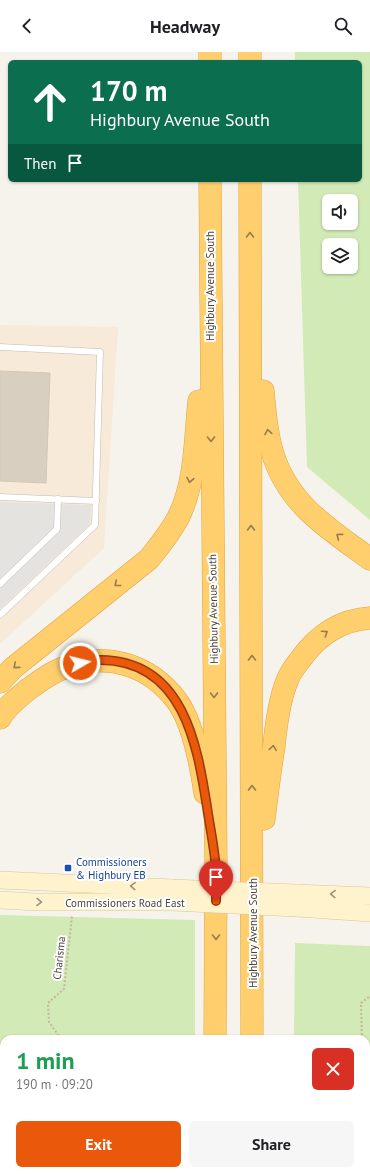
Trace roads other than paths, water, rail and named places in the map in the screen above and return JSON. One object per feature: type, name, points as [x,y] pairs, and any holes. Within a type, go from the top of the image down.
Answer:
[{"type":"highway","name":"Highbury Avenue South","points":[[210,182],[216,1035]]},
{"type":"highway","name":"Highbury Avenue South","points":[[250,182],[253,869],[252,1035]]},
{"type":"highway","points":[[250,274],[267,433],[272,452],[286,483],[297,500],[316,519],[370,559]]},
{"type":"highway","points":[[0,682],[13,668],[149,558],[166,538],[179,515],[188,489],[193,463],[210,288]]},
{"type":"highway","points":[[253,869],[260,848],[278,714],[287,681],[293,669],[309,647],[319,638],[342,624],[370,618]]},
{"type":"highway","points":[[0,718],[3,713],[23,694],[50,674],[64,667],[99,660],[118,661],[146,672],[158,681],[177,702],[187,720],[197,752],[204,785],[216,870]]},
{"type":"main road","name":"Commissioners Road East","points":[[0,880],[171,895],[297,900],[370,896]]},
{"type":"main road","name":"Commissioners Road East","points":[[0,900],[36,902],[171,895]]},
{"type":"main road","name":"Commissioners Road East","points":[[297,900],[370,913]]},
{"type":"lane","points":[[0,348],[100,352],[95,526],[0,615]]},
{"type":"lane","points":[[0,497],[96,500]]},
{"type":"lane","points":[[0,584],[57,529],[58,499]]},
{"type":"place","name":"Commissioners & Highbury EB","points":[[68,868]]}]
